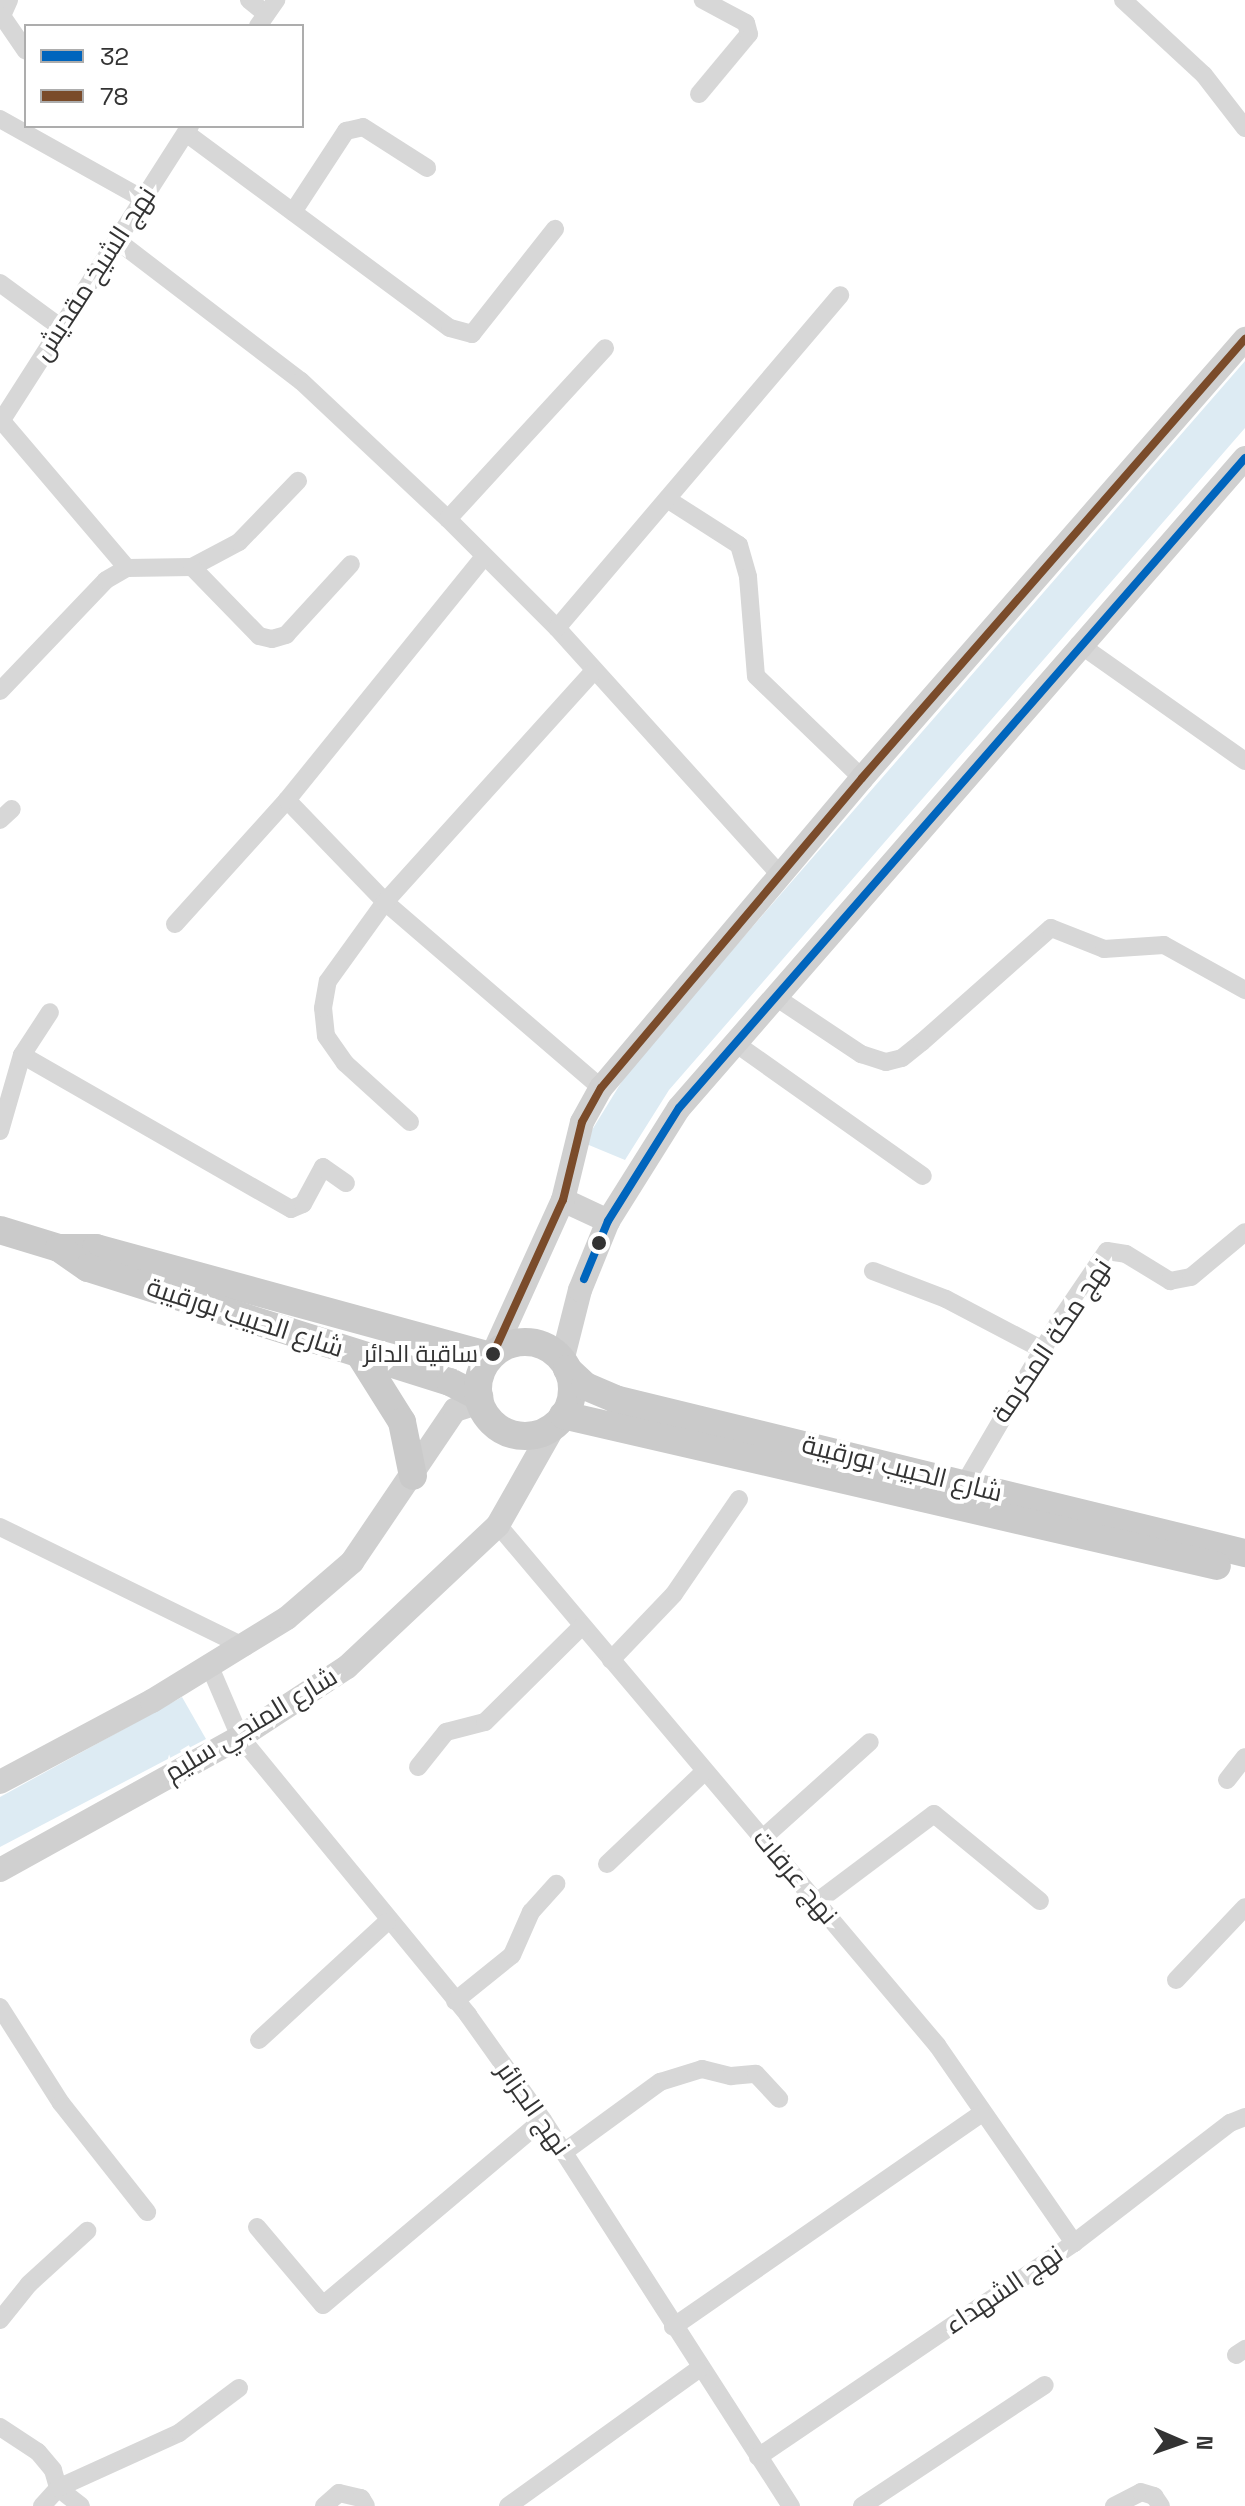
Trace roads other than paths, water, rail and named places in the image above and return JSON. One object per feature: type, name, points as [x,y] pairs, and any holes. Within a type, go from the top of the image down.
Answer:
[{"type":"main road","points":[[0,1782],[245,1647],[352,1562],[455,1410],[479,1400],[480,1375],[563,1200],[582,1122],[601,1088],[779,874],[1245,339]]},
{"type":"main road","points":[[558,1420],[571,1398],[565,1365],[580,1290],[608,1221],[679,1108],[1079,644],[1245,458]]},
{"type":"main road","points":[[563,1200],[608,1221]]},
{"type":"main road","name":"شارع الحبيب بورقيبة","points":[[0,1230],[59,1248],[96,1248],[492,1355],[524,1342],[545,1347],[585,1386],[615,1399],[958,1496],[1245,1572]]},
{"type":"main road","name":"شارع الحبيب بورقيبة","points":[[59,1248],[88,1268],[450,1382],[479,1400],[491,1421],[510,1433],[533,1435],[558,1420],[618,1424],[1245,1553]]},
{"type":"main road","points":[[360,1355],[402,1422],[413,1476]]},
{"type":"main road","name":"شارع المنجي سليم","points":[[0,1870],[240,1737],[347,1667],[498,1525],[558,1420]]},
{"type":"street","points":[[9,0],[2,16],[24,48]]},
{"type":"street","points":[[249,0],[267,13]]},
{"type":"street","points":[[699,94],[748,39],[750,30],[737,17],[703,0]]},
{"type":"street","points":[[1123,0],[1204,75],[1245,128]]},
{"type":"street","points":[[0,119],[22,124]]},
{"type":"street","points":[[293,212],[346,131],[363,127],[427,168]]},
{"type":"street","points":[[28,128],[143,199]]},
{"type":"street","points":[[188,129],[293,212],[450,328],[472,334],[555,229]]},
{"type":"street","name":"نهج الشيخ مقديش","points":[[1,422],[60,327],[119,242],[188,129]]},
{"type":"street","points":[[119,242],[301,381],[448,519],[557,628],[592,673],[779,874]]},
{"type":"street","points":[[0,283],[60,327]]},
{"type":"street","points":[[557,628],[840,295]]},
{"type":"street","points":[[448,519],[605,348]]},
{"type":"street","points":[[1,422],[127,568]]},
{"type":"street","points":[[0,691],[106,580],[127,568],[192,567],[239,542],[298,481]]},
{"type":"street","points":[[667,499],[739,545],[748,577],[756,676],[862,778]]},
{"type":"street","points":[[175,924],[287,800],[484,557]]},
{"type":"street","points":[[192,567],[259,636],[272,639],[286,635],[351,564]]},
{"type":"street","points":[[1079,644],[1245,761]]},
{"type":"street","points":[[410,1122],[345,1063],[326,1036],[323,1008],[328,981],[385,902],[592,673]]},
{"type":"street","points":[[287,800],[385,902],[601,1088]]},
{"type":"street","points":[[774,996],[861,1054],[886,1062],[902,1058],[922,1042],[1051,928],[1104,949],[1164,945],[1245,990]]},
{"type":"street","points":[[0,1131],[22,1055],[50,1012]]},
{"type":"street","points":[[735,1043],[923,1176]]},
{"type":"street","points":[[22,1055],[291,1209],[303,1204],[323,1167],[346,1183]]},
{"type":"street","name":"نهج مكة المكرمة","points":[[958,1496],[1043,1350],[1107,1251],[1126,1254],[1170,1281],[1191,1277],[1245,1232]]},
{"type":"street","points":[[873,1271],[946,1299],[1043,1350]]},
{"type":"street","points":[[611,1660],[674,1594],[739,1499]]},
{"type":"street","name":"نهج عرفات","points":[[498,1525],[703,1773],[764,1837],[818,1901],[866,1966],[937,2045],[981,2114],[1074,2243]]},
{"type":"street","points":[[0,1527],[245,1647]]},
{"type":"street","points":[[418,1767],[446,1732],[485,1722],[582,1626]]},
{"type":"street","name":"نهج الجزائر","points":[[210,1667],[240,1737],[387,1922],[455,2001],[543,2120],[699,2369],[791,2506]]},
{"type":"street","points":[[764,1837],[870,1742]]},
{"type":"street","points":[[1227,1780],[1245,1757]]},
{"type":"street","points":[[607,1864],[703,1773]]},
{"type":"street","points":[[818,1901],[934,1814],[1040,1901]]},
{"type":"street","points":[[455,2001],[512,1955],[531,1912],[556,1884]]},
{"type":"street","points":[[1176,1980],[1245,1907]]},
{"type":"street","points":[[259,2040],[387,1922]]},
{"type":"street","points":[[0,2007],[61,2103],[147,2212]]},
{"type":"street","points":[[564,2152],[660,2082],[702,2069],[731,2076],[756,2074],[779,2099]]},
{"type":"street","points":[[673,2327],[981,2114]]},
{"type":"street","name":"نهج الشهداء","points":[[758,2457],[1074,2243],[1230,2123],[1245,2117]]},
{"type":"street","points":[[257,2227],[323,2305],[543,2120]]},
{"type":"street","points":[[0,2320],[29,2284],[87,2231]]},
{"type":"street","points":[[508,2506],[699,2369]]},
{"type":"street","points":[[862,2506],[1045,2385]]},
{"type":"street","points":[[42,2506],[58,2488],[165,2441],[239,2388]]},
{"type":"street","points":[[0,2427],[38,2452],[53,2470],[58,2488],[81,2506]]},
{"type":"street","points":[[1114,2506],[1141,2492],[1154,2496],[1161,2506]]},
{"type":"street","points":[[324,2506],[339,2493],[361,2498],[366,2506]]},
{"type":"place","name":"ساقية الدائر","points":[[493,1354]]}]
